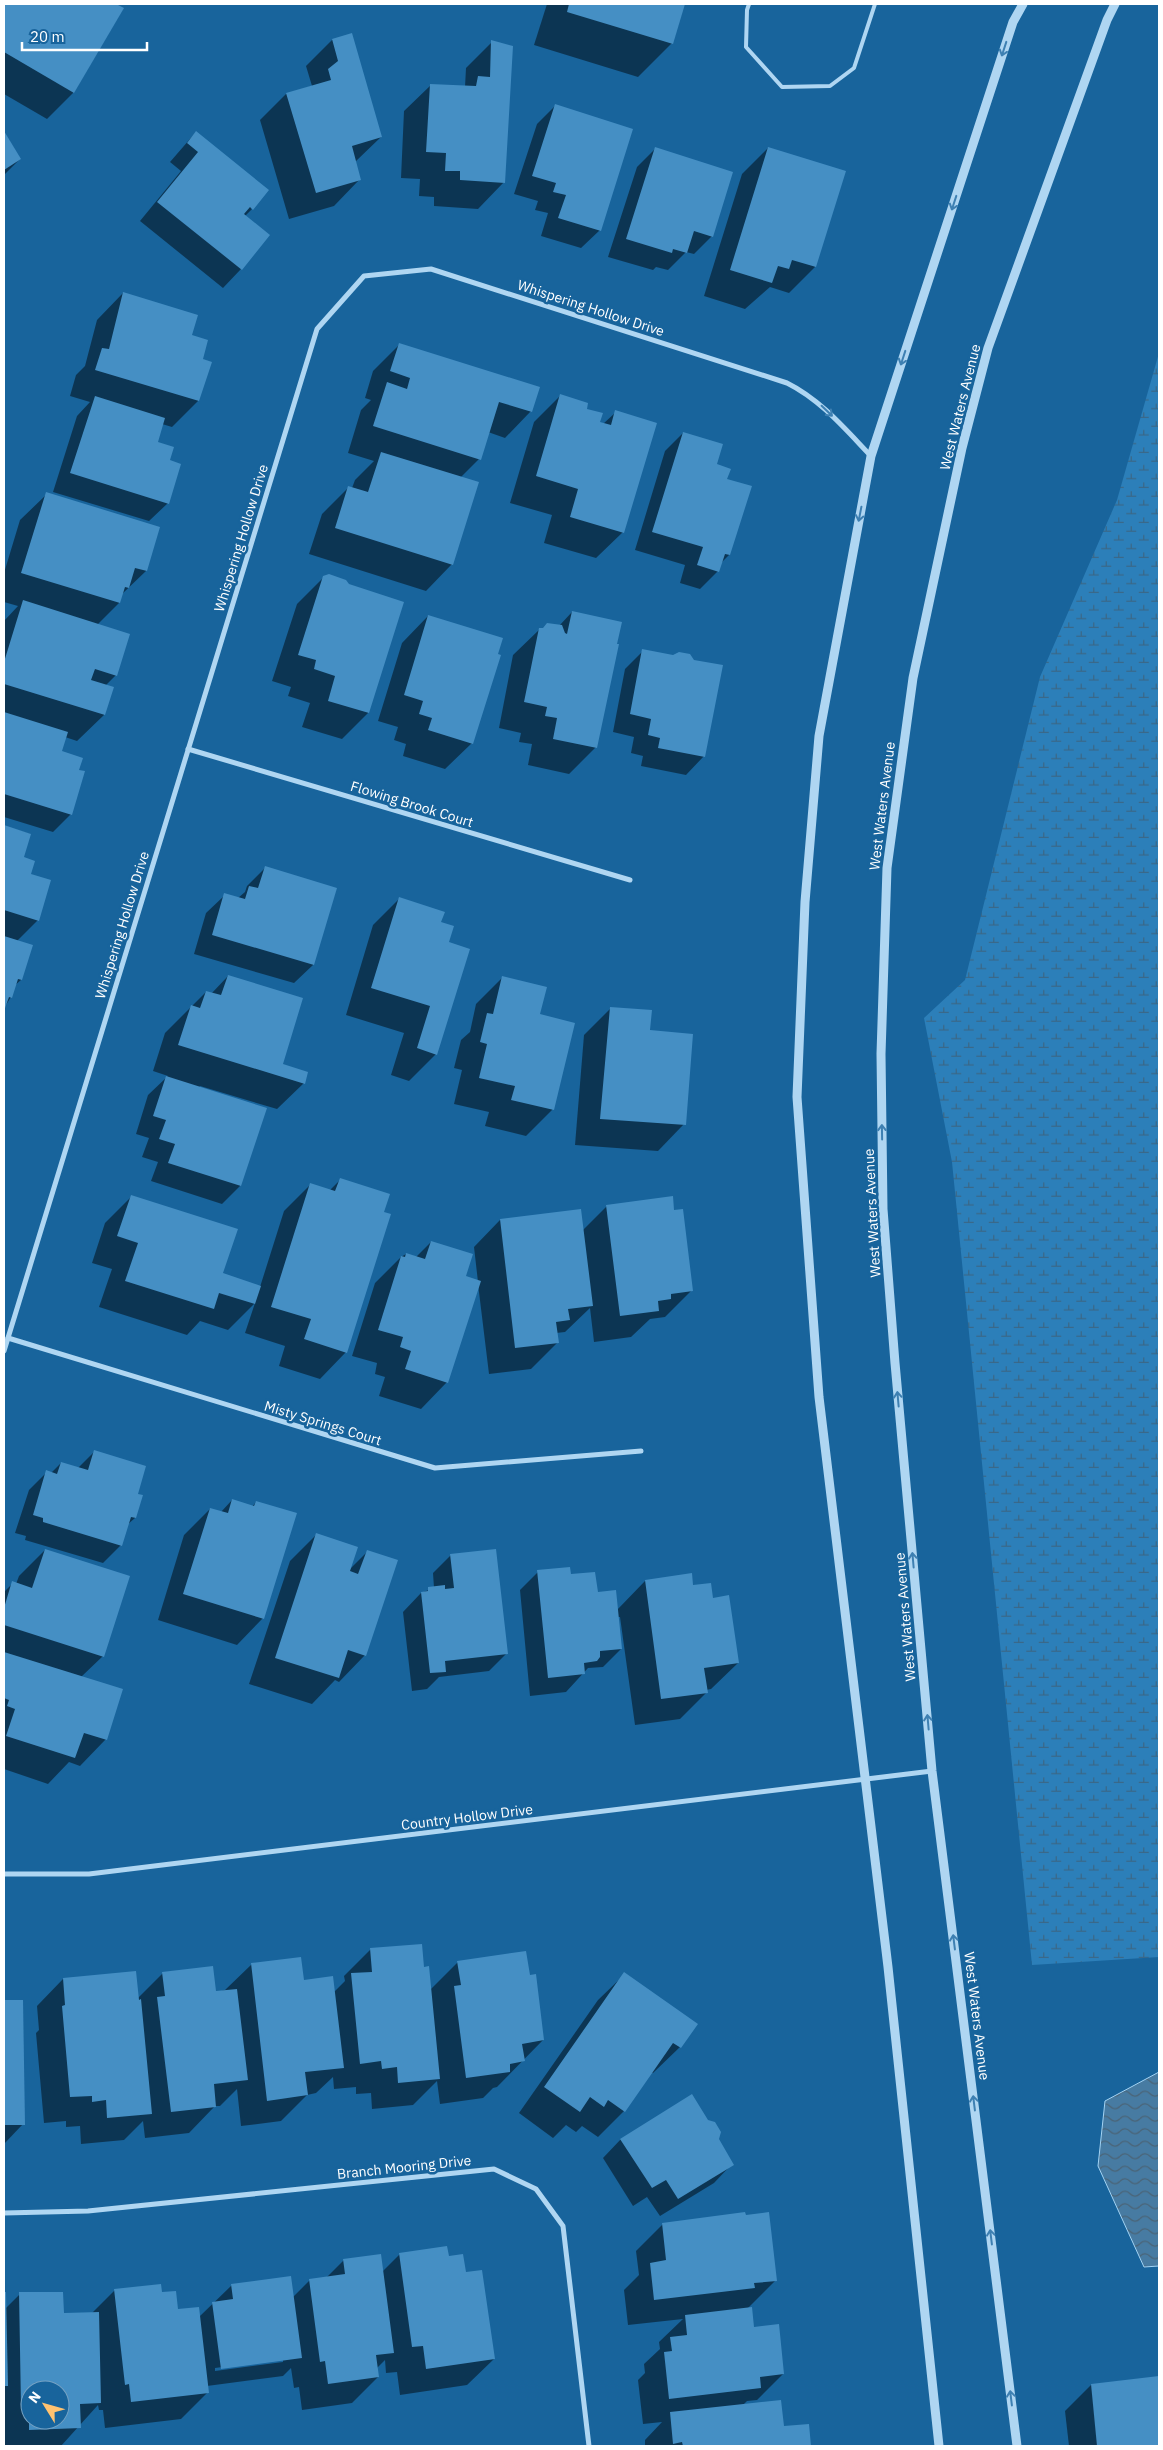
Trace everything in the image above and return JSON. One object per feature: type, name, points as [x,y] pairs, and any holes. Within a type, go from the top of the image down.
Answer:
[{"type":"street","points":[[939,2446],[888,1968],[819,1397],[797,1096],[806,902],[819,736],[871,456],[1013,22],[1023,4]]},
{"type":"street","name":"West Waters Avenue","points":[[1017,2446],[932,1771],[883,1209],[881,1054],[887,868],[913,678],[962,448],[988,348],[1107,20],[1115,4]]},
{"type":"street","name":"Whispering Hollow Drive","points":[[4,1352],[317,329],[364,276],[431,268],[787,383],[802,390],[821,405],[871,456]]},
{"type":"street","name":"Flowing Brook Court","points":[[188,749],[630,880]]},
{"type":"street","name":"Misty Springs Court","points":[[8,1338],[435,1468],[641,1451]]},
{"type":"street","name":"Country Hollow Drive","points":[[4,1874],[89,1874],[932,1771]]},
{"type":"street","name":"Branch Mooring Drive","points":[[4,2214],[88,2211],[494,2169],[536,2189],[563,2226],[589,2446]]},
{"type":"lane","points":[[749,4],[747,10],[746,47],[782,87],[830,86],[854,68],[874,4]]},
{"type":"green space","points":[[1159,353],[1159,1957],[1032,1965],[952,1162],[924,1018],[965,980],[1040,677],[1117,500]]},
{"type":"water","points":[[1159,2072],[1159,2266],[1144,2267],[1098,2166],[1105,2101]]},
{"type":"building","points":[[4,4],[116,4],[124,8],[74,93],[4,52]]},
{"type":"building","points":[[569,4],[685,4],[673,44],[567,12]]},
{"type":"building","points":[[352,33],[382,137],[352,146],[361,180],[316,193],[286,93],[331,80],[328,69],[338,61],[332,39]]},
{"type":"building","points":[[491,40],[513,46],[505,183],[460,180],[460,171],[445,171],[446,153],[426,152],[430,84],[476,86],[478,76],[490,77]]},
{"type":"building","points":[[555,104],[633,129],[601,231],[558,218],[566,195],[553,192],[556,183],[532,176]]},
{"type":"building","points":[[4,131],[21,159],[4,170]]},
{"type":"building","points":[[196,131],[269,190],[253,210],[250,207],[244,214],[270,235],[242,270],[157,202],[198,152],[187,143]]},
{"type":"building","points":[[655,147],[733,172],[713,237],[694,231],[687,253],[673,249],[672,253],[626,239]]},
{"type":"building","points":[[768,147],[846,171],[816,267],[792,260],[789,269],[778,266],[772,283],[730,270]]},
{"type":"building","points":[[123,292],[198,315],[192,335],[208,340],[203,359],[212,362],[199,401],[95,370],[102,348],[109,349]]},
{"type":"building","points":[[399,343],[540,387],[532,412],[499,402],[481,460],[373,426],[387,382],[407,389],[410,378],[390,371]]},
{"type":"building","points":[[560,394],[588,403],[587,409],[603,413],[600,422],[611,425],[615,410],[657,423],[624,533],[570,517],[578,489],[536,476]]},
{"type":"building","points":[[95,396],[165,418],[158,442],[174,447],[170,460],[181,464],[169,504],[70,473]]},
{"type":"building","points":[[683,432],[723,444],[717,464],[731,469],[727,479],[752,486],[730,555],[725,554],[719,572],[697,565],[703,547],[652,532]]},
{"type":"building","points":[[381,452],[479,482],[453,565],[335,528],[348,486],[368,492]]},
{"type":"building","points":[[46,492],[160,527],[147,571],[135,568],[129,588],[125,587],[120,603],[21,573]]},
{"type":"building","points":[[329,574],[346,580],[349,584],[404,602],[369,713],[328,701],[335,676],[314,669],[316,660],[298,655],[323,576]]},
{"type":"building","points":[[23,600],[130,634],[117,676],[95,669],[91,680],[114,687],[105,715],[4,684],[4,662]]},
{"type":"building","points":[[572,611],[622,622],[597,748],[553,739],[557,718],[545,716],[547,707],[524,702],[539,628],[543,628],[547,623],[562,625],[567,634]]},
{"type":"building","points":[[428,615],[503,638],[498,654],[501,655],[473,744],[428,730],[432,718],[419,714],[423,701],[404,695]]},
{"type":"building","points":[[642,649],[673,655],[679,652],[690,654],[694,660],[723,665],[705,757],[658,748],[660,738],[648,735],[651,719],[630,714]]},
{"type":"building","points":[[4,712],[68,732],[62,751],[83,758],[79,770],[85,771],[72,815],[4,794]]},
{"type":"building","points":[[4,825],[31,834],[24,857],[35,861],[31,874],[51,880],[39,921],[4,910]]},
{"type":"building","points":[[265,866],[337,888],[314,965],[212,935],[224,893],[245,899],[249,886],[258,888]]},
{"type":"building","points":[[399,897],[445,912],[441,922],[454,926],[449,942],[470,949],[437,1055],[417,1048],[430,1006],[371,988]]},
{"type":"building","points":[[4,936],[33,945],[22,980],[18,979],[12,998],[9,997],[4,1011]]},
{"type":"building","points":[[228,975],[303,998],[283,1064],[308,1072],[305,1084],[178,1045],[191,1005],[200,1008],[206,991],[221,995]]},
{"type":"building","points":[[502,976],[547,987],[540,1014],[575,1023],[554,1110],[511,1100],[515,1086],[479,1078],[487,1044],[480,1042],[487,1013],[493,1014]]},
{"type":"building","points":[[610,1007],[652,1010],[650,1030],[693,1034],[686,1125],[600,1119]]},
{"type":"building","points":[[166,1076],[267,1108],[241,1186],[168,1163],[175,1144],[159,1139],[166,1120],[153,1116]]},
{"type":"building","points":[[340,1178],[390,1194],[384,1212],[391,1214],[347,1353],[304,1339],[311,1319],[271,1307],[310,1183],[335,1191]]},
{"type":"building","points":[[131,1195],[238,1229],[223,1273],[261,1286],[255,1304],[219,1293],[214,1309],[125,1281],[138,1243],[117,1236]]},
{"type":"building","points":[[673,1196],[674,1210],[683,1209],[693,1291],[671,1294],[671,1299],[658,1301],[659,1311],[620,1316],[606,1205]]},
{"type":"building","points":[[581,1209],[593,1306],[568,1309],[570,1320],[556,1322],[559,1343],[515,1348],[500,1219]]},
{"type":"building","points":[[431,1241],[473,1254],[466,1276],[481,1281],[448,1383],[405,1369],[411,1351],[400,1347],[403,1337],[378,1330],[401,1256],[405,1257],[406,1253],[425,1259]]},
{"type":"building","points":[[94,1450],[146,1466],[138,1494],[143,1495],[136,1518],[131,1517],[122,1546],[43,1522],[43,1518],[33,1515],[46,1470],[57,1474],[61,1462],[88,1470]]},
{"type":"building","points":[[232,1499],[254,1506],[256,1501],[297,1513],[264,1619],[183,1594],[210,1508],[228,1513]]},
{"type":"building","points":[[316,1533],[358,1547],[350,1571],[358,1574],[367,1550],[398,1560],[366,1656],[348,1650],[339,1678],[275,1658]]},
{"type":"building","points":[[45,1549],[130,1576],[104,1657],[4,1625],[4,1608],[12,1581],[32,1588]]},
{"type":"building","points":[[496,1549],[508,1654],[445,1661],[446,1672],[430,1673],[421,1592],[428,1591],[428,1587],[445,1585],[445,1589],[454,1588],[450,1554]]},
{"type":"building","points":[[570,1567],[571,1574],[595,1572],[598,1592],[616,1590],[622,1649],[600,1651],[600,1657],[597,1661],[584,1663],[585,1674],[548,1678],[537,1570]]},
{"type":"building","points":[[692,1573],[693,1585],[711,1583],[713,1598],[729,1595],[739,1663],[704,1668],[708,1693],[661,1699],[645,1580]]},
{"type":"building","points":[[4,1652],[123,1689],[107,1740],[84,1733],[75,1758],[6,1736],[15,1709],[7,1706],[9,1700],[4,1698]]},
{"type":"building","points":[[422,1944],[424,1967],[429,1966],[440,2079],[398,2083],[397,2067],[382,2069],[381,2061],[360,2064],[351,1973],[372,1972],[370,1948]]},
{"type":"building","points":[[526,1951],[530,1975],[536,1974],[544,2040],[522,2044],[525,2061],[510,2064],[510,2072],[466,2078],[454,1986],[461,1985],[457,1961]]},
{"type":"building","points":[[301,1957],[304,1980],[333,1976],[344,2068],[305,2072],[308,2095],[267,2101],[251,1963]]},
{"type":"building","points":[[213,1966],[216,1991],[237,1989],[248,2080],[214,2084],[216,2107],[171,2112],[157,1997],[165,1996],[162,1972]]},
{"type":"building","points":[[136,1971],[139,2000],[141,1999],[152,2114],[107,2118],[106,2100],[92,2102],[92,2096],[70,2097],[62,2006],[65,2005],[63,1978]]},
{"type":"building","points":[[624,1972],[698,2024],[681,2048],[673,2043],[625,2112],[608,2100],[604,2107],[590,2097],[580,2112],[544,2087]]},
{"type":"building","points":[[4,2000],[23,2000],[25,2125],[4,2125]]},
{"type":"building","points":[[692,2094],[708,2120],[715,2122],[721,2132],[719,2139],[734,2165],[678,2199],[666,2180],[652,2188],[620,2139]]},
{"type":"building","points":[[745,2212],[746,2215],[769,2212],[777,2281],[754,2283],[755,2288],[654,2300],[650,2263],[666,2260],[662,2223]]},
{"type":"building","points":[[447,2246],[449,2256],[463,2254],[466,2272],[482,2270],[495,2359],[426,2369],[423,2346],[412,2347],[399,2253]]},
{"type":"building","points":[[381,2254],[394,2353],[376,2355],[379,2377],[328,2384],[325,2361],[320,2362],[309,2279],[345,2274],[343,2259]]},
{"type":"building","points":[[291,2276],[302,2358],[221,2369],[212,2302],[233,2299],[231,2284]]},
{"type":"building","points":[[161,2284],[162,2292],[176,2291],[178,2309],[199,2307],[209,2393],[131,2402],[129,2384],[125,2385],[114,2289]]},
{"type":"building","points":[[4,2292],[6,2292],[8,2386],[4,2386]]},
{"type":"building","points":[[19,2292],[63,2292],[64,2313],[99,2312],[101,2403],[80,2404],[81,2428],[70,2428],[70,2380],[21,2380]]},
{"type":"building","points":[[752,2307],[754,2327],[779,2324],[784,2374],[760,2377],[761,2388],[669,2399],[664,2352],[672,2351],[670,2337],[687,2335],[685,2315]]},
{"type":"building","points":[[1159,2376],[1159,2446],[1097,2446],[1091,2384]]},
{"type":"building","points":[[781,2400],[784,2426],[809,2424],[811,2446],[683,2446],[682,2442],[673,2444],[670,2412]]}]
